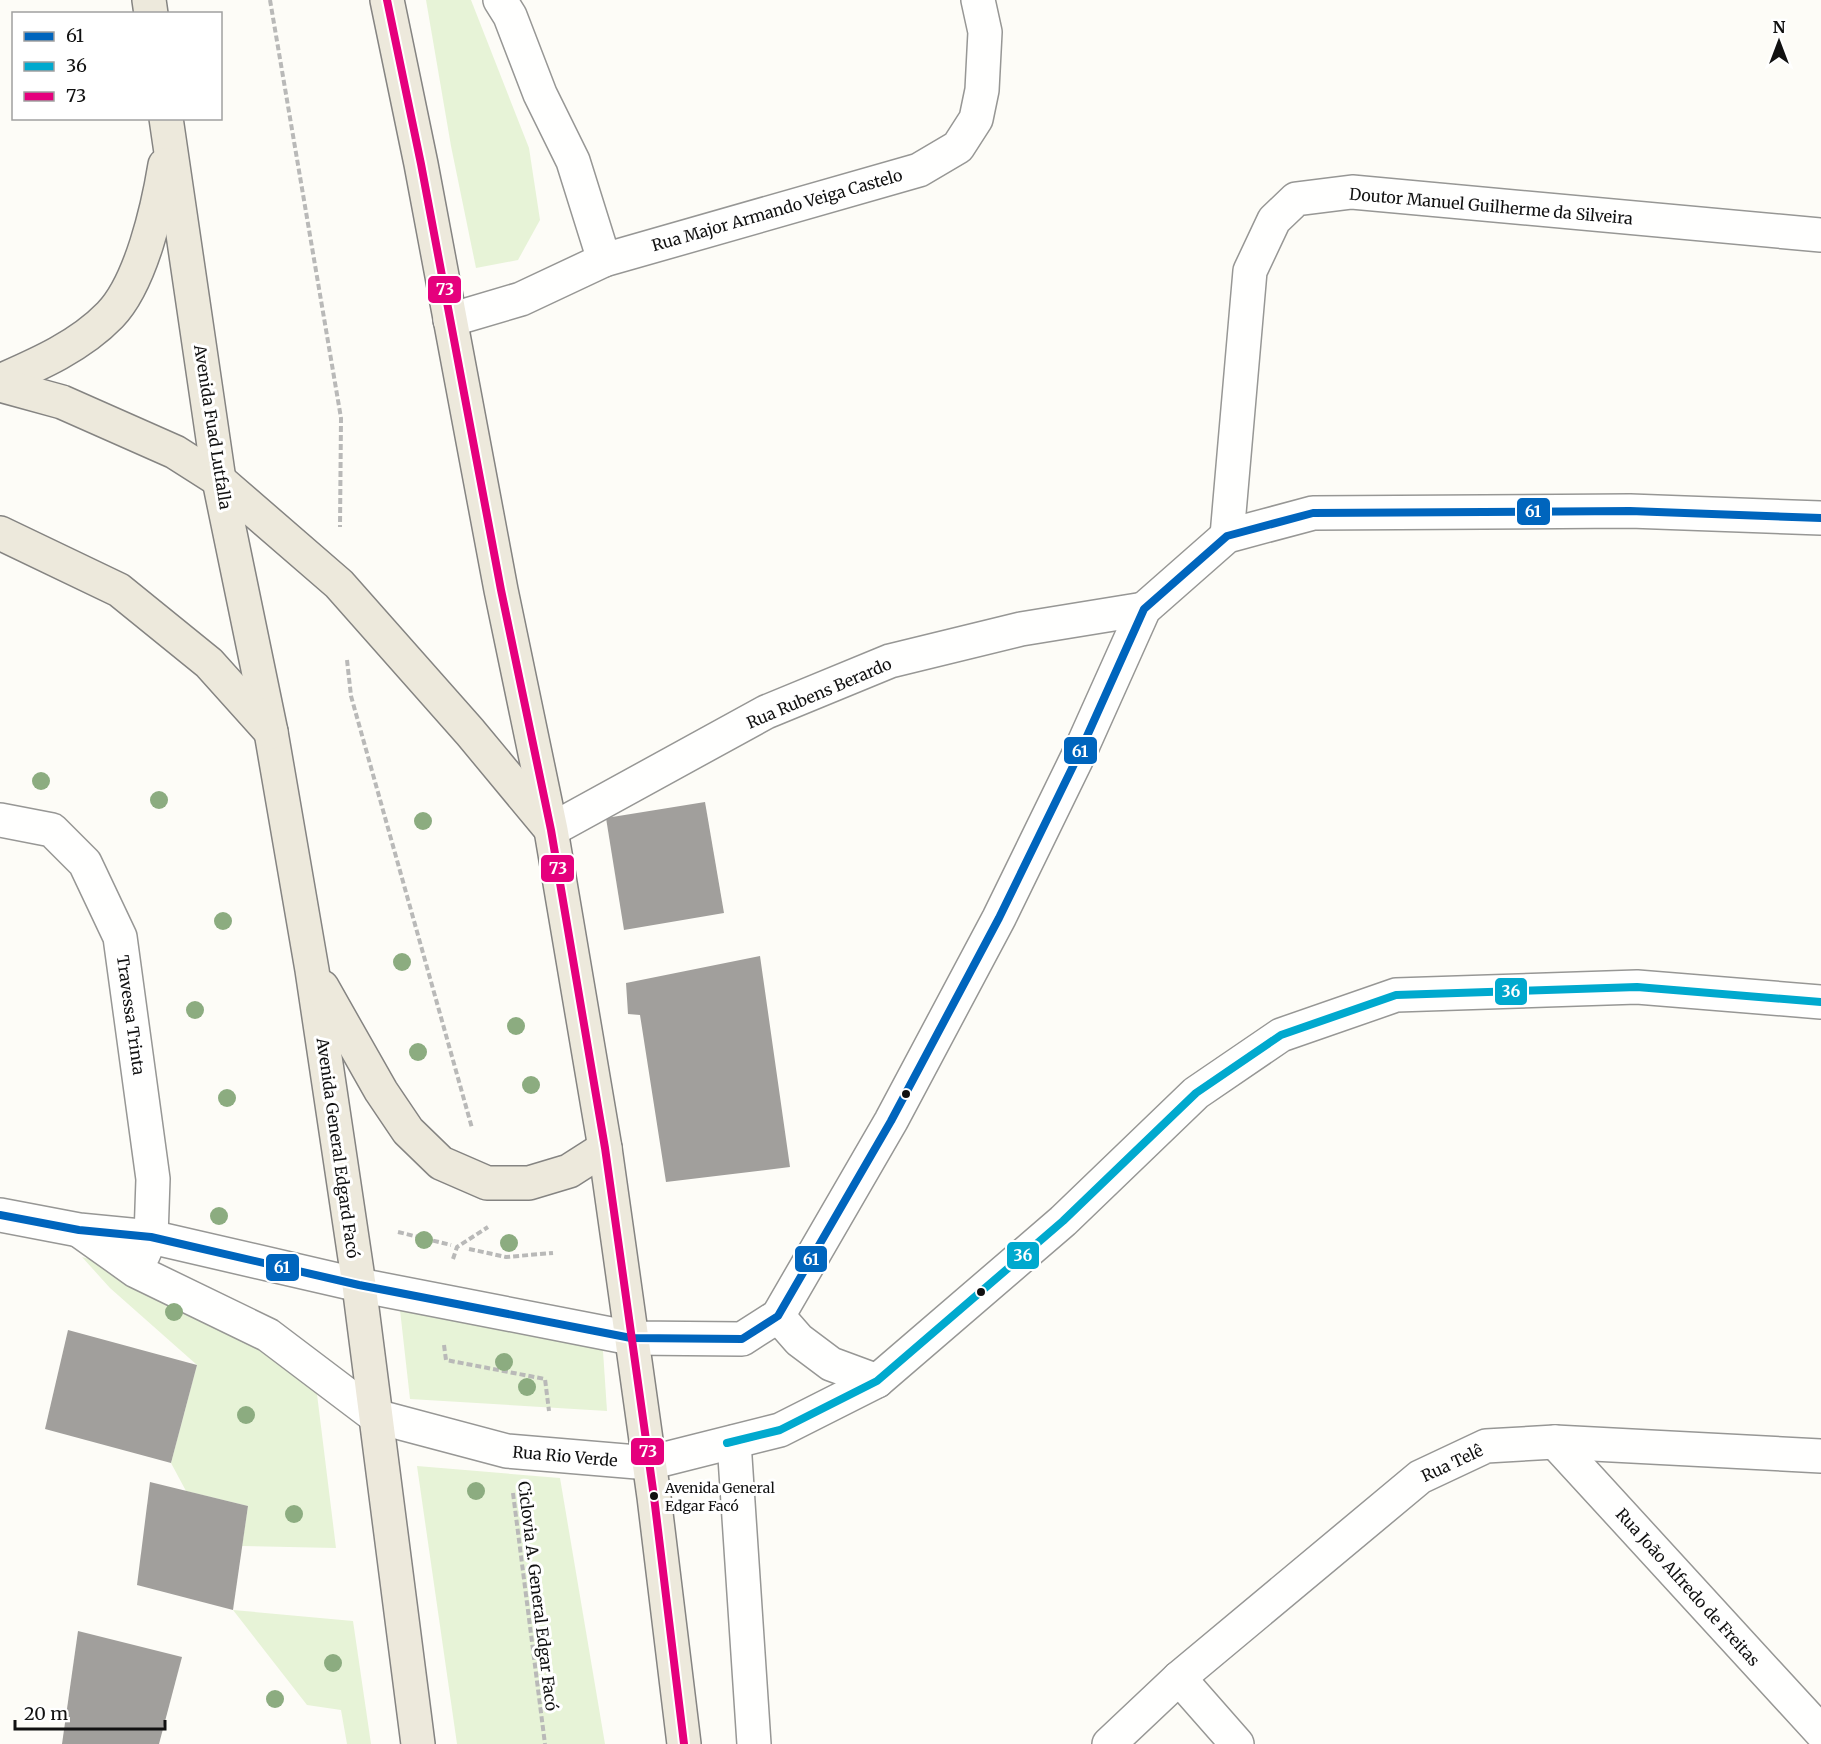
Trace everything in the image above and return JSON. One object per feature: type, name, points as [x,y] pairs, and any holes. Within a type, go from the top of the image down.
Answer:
[{"type":"main road","points":[[387,0],[422,164],[501,590],[551,830],[604,1148],[649,1463],[684,1744]]},
{"type":"main road","points":[[0,383],[44,362],[81,340],[111,314],[131,282],[146,243],[159,198],[168,129]]},
{"type":"main road","name":"Avenida Fuad Lutfalla","points":[[168,129],[219,480],[271,732]]},
{"type":"main road","points":[[0,383],[62,402],[175,452],[219,480],[339,584],[470,732],[551,830]]},
{"type":"main road","points":[[0,533],[119,590],[209,663],[271,732]]},
{"type":"main road","name":"Avenida General Edgard Facó","points":[[271,732],[312,970],[359,1285],[418,1744]]},
{"type":"main road","points":[[312,970],[381,1091],[408,1131],[441,1163],[487,1183],[529,1183],[569,1171],[604,1148]]},
{"type":"street","points":[[501,0],[510,16],[540,94],[573,161],[604,260]]},
{"type":"street","name":"Rua Major Armando Veiga Castelo","points":[[450,320],[521,299],[604,260],[919,170],[958,147],[976,119],[982,90],[985,32],[978,0]]},
{"type":"street","name":"Doutor Manuel Guilherme da Silveira","points":[[1227,536],[1250,271],[1274,220],[1296,199],[1352,192],[1821,235]]},
{"type":"street","points":[[877,1381],[831,1364],[799,1340],[778,1316],[891,1121],[999,918],[1079,754],[1144,609],[1227,536],[1313,513],[1630,511],[1821,518]]},
{"type":"street","name":"Rua Rubens Berardo","points":[[551,830],[766,712],[890,661],[1021,629],[1144,609]]},
{"type":"street","name":"Travessa Trinta","points":[[0,820],[52,830],[85,863],[120,937],[153,1179],[151,1237],[136,1271]]},
{"type":"street","name":"Rua Rio Verde","points":[[79,1230],[136,1271],[268,1335],[375,1416],[507,1451],[649,1463],[780,1430],[877,1381],[1064,1221],[1196,1093],[1281,1035],[1396,995],[1636,987],[1821,1002]]},
{"type":"street","name":"Rua Rio Verde","points":[[0,1215],[79,1230],[151,1237],[359,1285],[631,1338],[742,1339],[778,1316]]},
{"type":"street","points":[[734,1442],[754,1744]]},
{"type":"street","name":"Rua Telê","points":[[1109,1744],[1179,1678],[1420,1477],[1486,1446],[1555,1442],[1821,1456]]},
{"type":"street","name":"Rua João Alfredo de Freitas","points":[[1555,1442],[1821,1732]]},
{"type":"street","points":[[1179,1678],[1238,1744]]},
{"type":"path","points":[[399,1232],[451,1245]]},
{"type":"path","points":[[469,1249],[506,1257],[553,1253]]},
{"type":"path","name":"Ciclovia A. General Edgar Facó","points":[[507,1451],[545,1744]]},
{"type":"green space","points":[[426,0],[471,0],[529,148],[540,220],[518,260],[476,268],[451,146]]},
{"type":"green space","points":[[82,1257],[179,1283],[316,1386],[336,1548],[242,1546],[248,1506],[186,1491],[171,1463],[197,1365],[110,1288]]},
{"type":"green space","points":[[400,1310],[602,1336],[607,1411],[410,1399]]},
{"type":"green space","points":[[417,1466],[560,1478],[605,1744],[457,1744]]},
{"type":"green space","points":[[233,1610],[353,1621],[371,1744],[347,1744],[341,1710],[307,1705]]},
{"type":"building","points":[[705,802],[724,913],[624,930],[606,818]]},
{"type":"building","points":[[760,956],[790,1167],[666,1182],[640,1015],[628,1014],[626,983]]},
{"type":"building","points":[[68,1330],[197,1365],[171,1463],[45,1429]]},
{"type":"building","points":[[150,1482],[248,1506],[233,1610],[137,1585]]},
{"type":"building","points":[[78,1631],[182,1657],[159,1744],[62,1744]]},
{"type":"transit line","name":"73","points":[[387,0],[421,164],[501,590],[551,830],[605,1148],[654,1497],[684,1744]]},
{"type":"transit line","name":"61","points":[[0,1215],[79,1230],[151,1237],[359,1285],[631,1338],[742,1339],[778,1316],[891,1121],[999,918],[1079,754],[1144,609],[1227,536],[1313,513],[1630,511],[1821,518]]},
{"type":"transit line","name":"36","points":[[727,1443],[780,1430],[877,1381],[1063,1221],[1196,1093],[1281,1035],[1396,995],[1637,987],[1821,1002]]},
{"type":"place","name":"Avenida General Edgar Facó","points":[[654,1496]]}]
